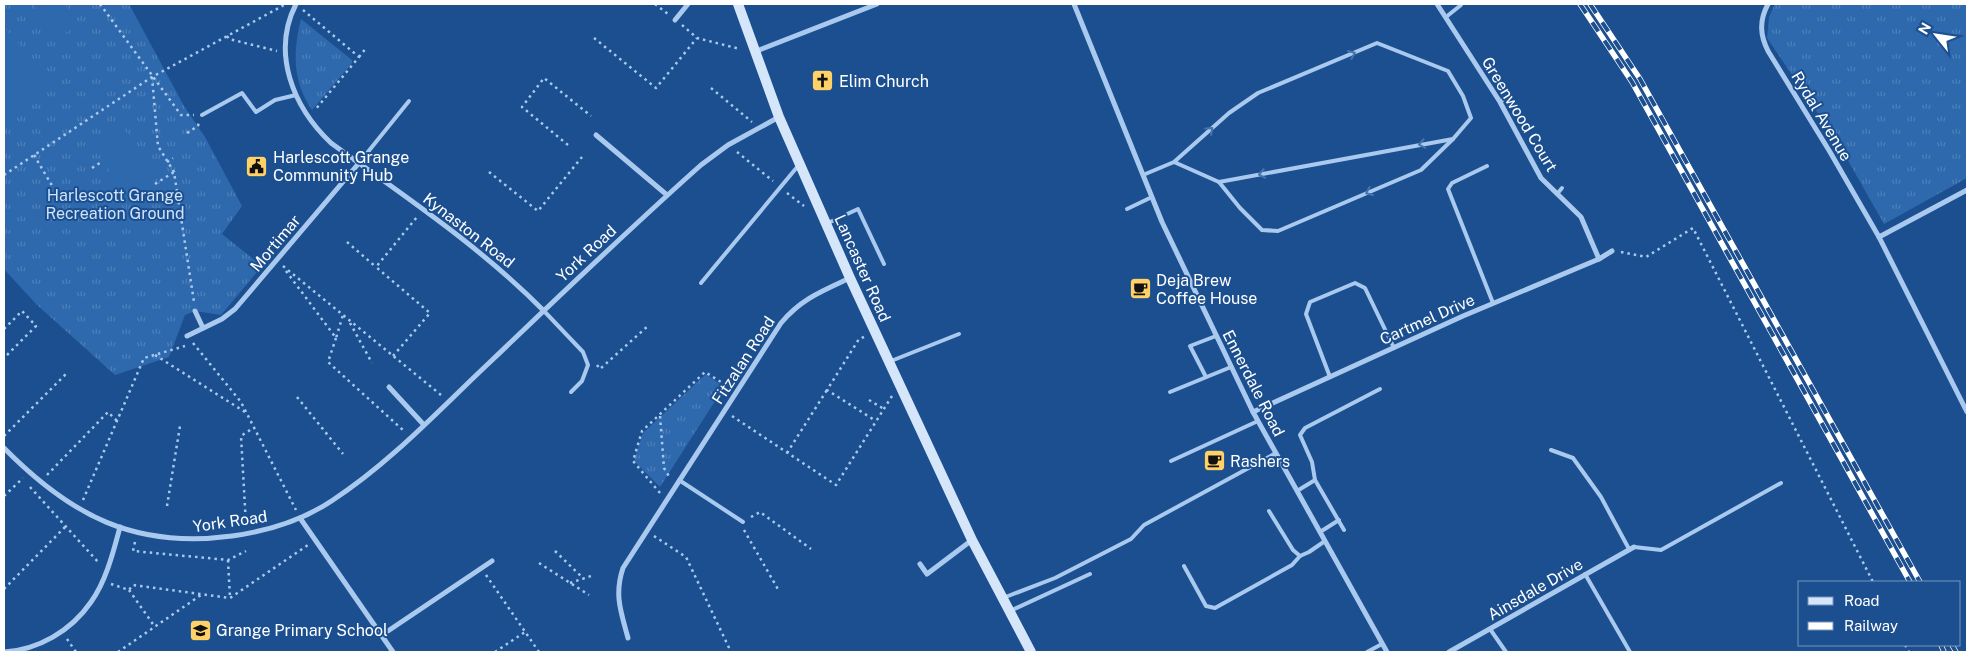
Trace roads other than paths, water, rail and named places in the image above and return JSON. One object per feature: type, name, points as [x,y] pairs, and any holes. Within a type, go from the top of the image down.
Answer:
[{"type":"street","points":[[675,20],[688,4]]},
{"type":"street","name":"Lancaster Road","points":[[738,4],[778,117],[850,278],[972,540],[1031,652]]},
{"type":"street","points":[[754,52],[877,4]]},
{"type":"street","name":"Ennerdale Road","points":[[1074,4],[1143,176],[1216,336],[1253,412],[1387,652]]},
{"type":"street","name":"Greenwood Court","points":[[1437,4],[1500,102],[1540,178],[1581,217],[1599,259]]},
{"type":"street","name":"Rydal Avenue","points":[[1768,4],[1763,13],[1761,28],[1762,39],[1768,52],[1830,152],[1879,237],[1967,412]]},
{"type":"street","name":"Kynaston Road","points":[[295,6],[286,35],[285,51],[288,76],[308,118],[316,129],[331,143],[468,242],[498,266],[544,310]]},
{"type":"street","name":"York Road","points":[[4,448],[29,473],[79,510],[120,528],[155,537],[211,539],[271,529],[300,518],[331,502],[362,480],[424,425],[667,195],[728,145],[778,117]]},
{"type":"street","points":[[596,136],[667,195]]},
{"type":"street","name":"Mortimar","points":[[187,336],[235,310],[359,163]]},
{"type":"street","points":[[1879,237],[1967,190]]},
{"type":"street","name":"Cartmel Drive","points":[[1253,412],[1493,304],[1599,259],[1612,251]]},
{"type":"street","name":"Fitzalan Road","points":[[628,638],[618,598],[618,582],[622,568],[781,323],[792,310],[808,297],[850,278]]},
{"type":"street","points":[[195,311],[203,328]]},
{"type":"street","points":[[389,387],[424,425]]},
{"type":"street","points":[[300,518],[394,652]]},
{"type":"street","points":[[4,652],[41,645],[69,626],[91,602],[102,581],[107,571],[120,528]]},
{"type":"street","points":[[920,564],[927,574],[972,540]]},
{"type":"street","name":"Ainsdale Drive","points":[[1449,652],[1631,548]]},
{"type":"street","points":[[382,635],[492,561]]},
{"type":"lane","points":[[1446,17],[1461,5]]},
{"type":"lane","points":[[1143,176],[1174,162],[1229,113],[1258,94],[1376,43],[1448,71],[1463,96],[1471,118],[1453,139],[1421,170],[1278,231],[1262,230],[1240,208],[1219,182],[1174,162]]},
{"type":"lane","points":[[202,115],[242,93],[256,112],[275,100],[296,95]]},
{"type":"lane","points":[[1500,102],[1510,95]]},
{"type":"lane","points":[[359,163],[409,101]]},
{"type":"lane","points":[[1219,182],[1453,139]]},
{"type":"lane","points":[[701,283],[800,164]]},
{"type":"lane","points":[[1487,166],[1452,183],[1448,189],[1493,304]]},
{"type":"lane","points":[[1557,194],[1562,188]]},
{"type":"lane","points":[[1127,210],[1152,197]]},
{"type":"lane","points":[[826,223],[858,209],[884,264]]},
{"type":"lane","points":[[1330,377],[1306,314],[1310,302],[1356,283],[1366,288],[1394,348]]},
{"type":"lane","points":[[544,310],[583,352],[588,365],[582,381],[571,392]]},
{"type":"lane","points":[[889,362],[959,334]]},
{"type":"lane","points":[[1206,377],[1190,346],[1216,336]]},
{"type":"lane","points":[[1170,392],[1231,367]]},
{"type":"lane","points":[[1344,530],[1315,480],[1312,462],[1300,435],[1305,428],[1380,389]]},
{"type":"lane","points":[[1172,461],[1258,421]]},
{"type":"lane","points":[[1551,450],[1573,458],[1601,497],[1631,548],[1661,550],[1781,483]]},
{"type":"lane","points":[[1003,598],[1055,578],[1131,539],[1144,525],[1276,453]]},
{"type":"lane","points":[[1297,491],[1315,480]]},
{"type":"lane","points":[[678,482],[743,522]]},
{"type":"lane","points":[[1269,511],[1293,550],[1300,556]]},
{"type":"lane","points":[[1320,532],[1339,520]]},
{"type":"lane","points":[[1184,566],[1206,606],[1215,608],[1292,565],[1300,556],[1325,541]]},
{"type":"lane","points":[[1010,611],[1090,574]]},
{"type":"lane","points":[[1585,574],[1630,652]]},
{"type":"lane","points":[[1490,629],[1506,652]]},
{"type":"lane","points":[[1367,652],[1382,644]]},
{"type":"railway","points":[[1580,4],[1632,82],[1909,581]]},
{"type":"railway","points":[[1590,4],[1640,79],[1919,581]]},
{"type":"railway","points":[[1941,646],[1944,652]]},
{"type":"railway","points":[[1953,646],[1956,652]]},
{"type":"place","name":"Elim Church","points":[[823,81]]},
{"type":"place","name":"Harlescott Grange Community Hub","points":[[257,166]]},
{"type":"place","name":"Deja Brew Coffee House","points":[[1140,289]]},
{"type":"place","name":"Rashers","points":[[1214,461]]},
{"type":"place","name":"Grange Primary School","points":[[200,630]]},
{"type":"park label","name":"Harlescott Grange Recreation Ground","points":[[115,204]]}]
